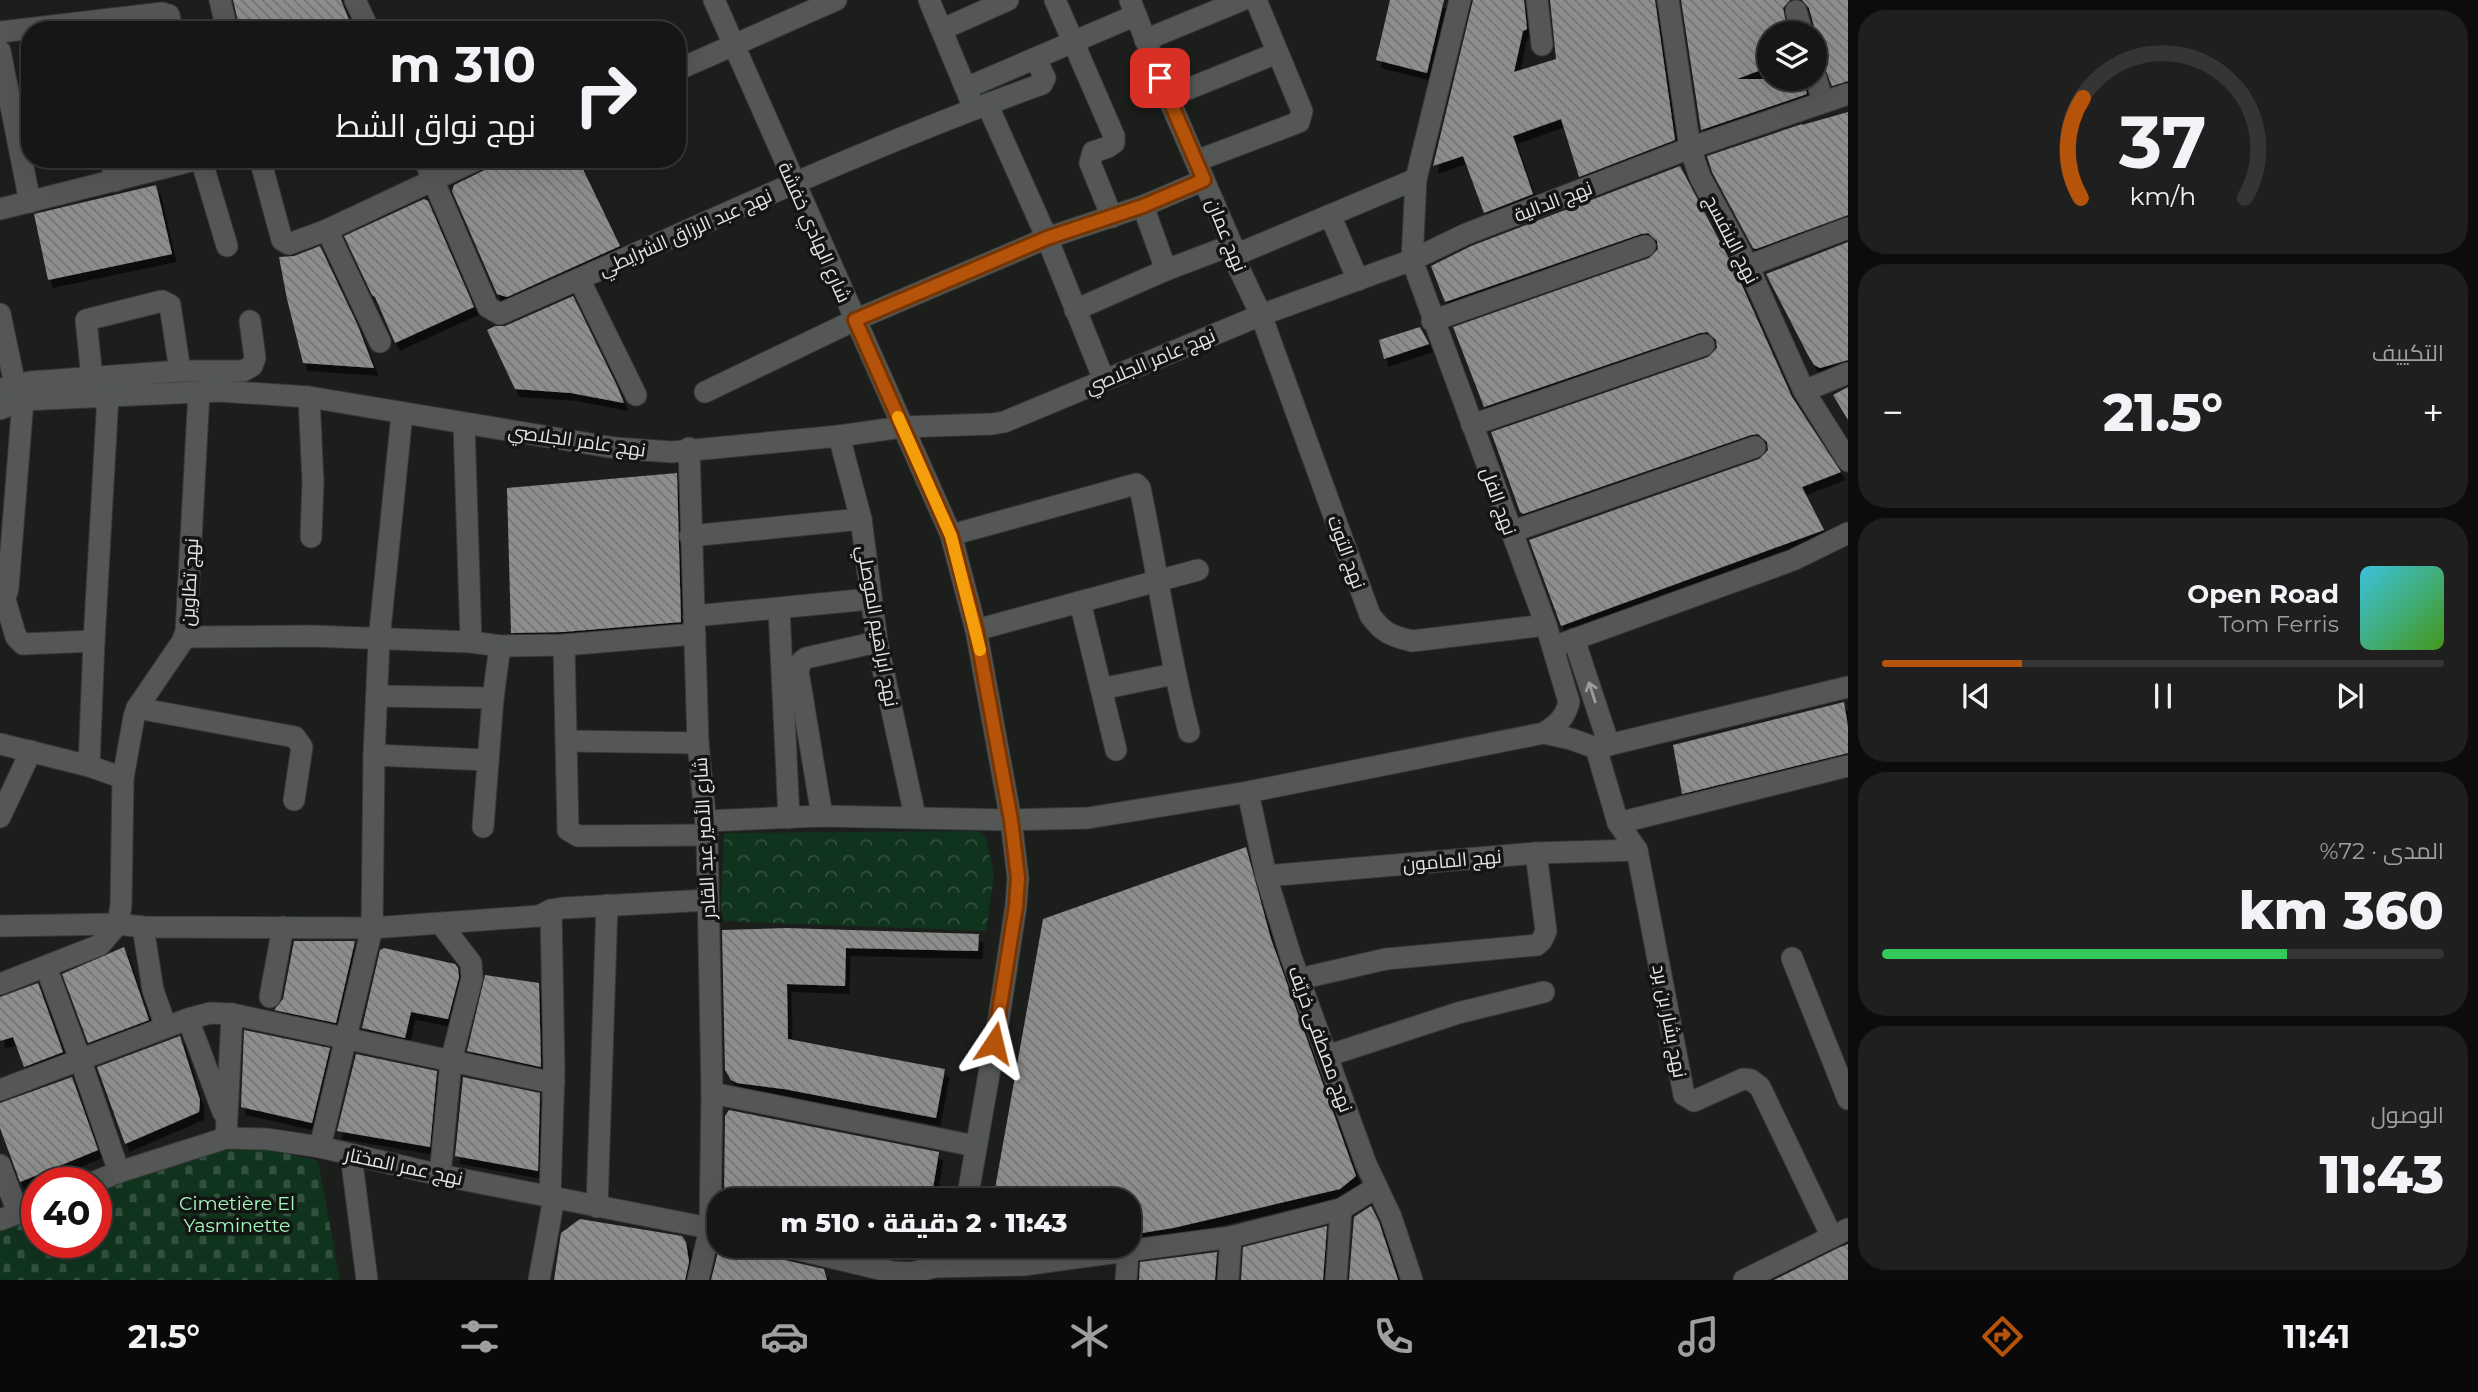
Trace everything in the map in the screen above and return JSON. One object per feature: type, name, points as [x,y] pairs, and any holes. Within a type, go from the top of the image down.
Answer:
[{"type":"street","points":[[220,0],[225,21]]},
{"type":"street","points":[[355,0],[365,21]]},
{"type":"street","name":"شارع الهادي خفشة","points":[[714,0],[951,536],[976,630],[1011,820],[1018,878],[1016,906],[969,1188]]},
{"type":"street","points":[[686,66],[836,0]]},
{"type":"street","points":[[929,0],[976,100],[1047,238],[1104,380]]},
{"type":"street","points":[[943,29],[1008,0]]},
{"type":"street","points":[[1055,0],[1114,136],[1114,143],[1108,148],[1093,152],[1090,163],[1112,217]]},
{"type":"street","points":[[1145,40],[1241,0]]},
{"type":"street","points":[[705,392],[855,320],[1047,238],[1143,206],[1200,170],[1299,122],[1302,111],[1256,0]]},
{"type":"street","points":[[1412,260],[1416,179],[1460,0]]},
{"type":"street","points":[[1537,0],[1542,45]]},
{"type":"street","name":"نهج البنفسج","points":[[1668,0],[1690,148],[1700,177],[1748,266],[1804,391],[1848,461]]},
{"type":"street","points":[[1073,42],[1133,8]]},
{"type":"street","name":"نهج عمان","points":[[1133,8],[1261,314]]},
{"type":"street","points":[[1796,11],[1799,21]]},
{"type":"street","points":[[0,32],[21,31]]},
{"type":"street","name":"نهج عبد الرزاق الشرايطي","points":[[432,179],[488,307],[500,314],[976,100],[1042,84],[1045,78],[1036,60],[1073,42]]},
{"type":"street","points":[[0,51],[21,157]]},
{"type":"street","points":[[1168,97],[1278,53]]},
{"type":"street","points":[[1820,91],[1823,102]]},
{"type":"street","name":"نهج الدالية","points":[[1261,314],[1412,260],[1466,234],[1690,148],[1848,94]]},
{"type":"street","points":[[23,168],[30,202]]},
{"type":"street","points":[[113,168],[115,181]]},
{"type":"street","points":[[0,209],[165,168]]},
{"type":"street","points":[[203,168],[227,246]]},
{"type":"street","points":[[262,168],[282,240],[289,244],[327,230],[457,168]]},
{"type":"street","points":[[428,168],[432,179]]},
{"type":"street","points":[[1075,310],[1166,270],[1233,251],[1416,179]]},
{"type":"street","points":[[1143,206],[1166,270]]},
{"type":"street","points":[[1330,215],[1358,280]]},
{"type":"street","points":[[1748,266],[1848,228]]},
{"type":"street","points":[[327,230],[380,342]]},
{"type":"street","points":[[1432,321],[1645,246]]},
{"type":"street","name":"نهج الفل","points":[[1412,260],[1432,321],[1546,625],[1569,702],[1566,714],[1559,724],[1544,733]]},
{"type":"street","points":[[579,279],[636,395]]},
{"type":"street","points":[[92,378],[86,320],[162,301],[170,304],[180,372]]},
{"type":"street","points":[[0,314],[13,391],[8,588],[1,593],[16,637],[23,644],[94,641]]},
{"type":"street","name":"نهج عامر الجلاصي","points":[[0,409],[13,391],[108,396],[219,391],[309,397],[464,425],[615,448],[672,452],[839,436],[902,426],[976,426],[1004,422],[1261,314]]},
{"type":"street","name":"نهج التوت","points":[[1261,314],[1370,615],[1381,629],[1395,637],[1412,641],[1546,625]]},
{"type":"street","points":[[13,391],[92,378],[243,371],[252,366],[255,358],[250,321]]},
{"type":"street","points":[[1472,425],[1704,345]]},
{"type":"street","points":[[1804,391],[1848,373]]},
{"type":"street","name":"نهج تطاوين","points":[[118,924],[121,905],[123,778],[137,708],[185,637],[199,392]]},
{"type":"street","points":[[89,766],[108,396]]},
{"type":"street","points":[[309,397],[313,482],[311,537]]},
{"type":"street","points":[[320,1147],[372,928],[374,755],[379,640],[402,414]]},
{"type":"street","points":[[464,425],[471,642]]},
{"type":"street","name":"نهج ابراهيم الموصلي","points":[[839,436],[861,519],[877,642],[915,816]]},
{"type":"street","points":[[1511,532],[1755,447]]},
{"type":"street","name":"شارع الأمير عبد القادر","points":[[689,449],[698,743],[706,828],[714,1188]]},
{"type":"street","points":[[951,536],[1136,484],[1140,488],[1159,580],[1174,674],[1189,732]]},
{"type":"street","points":[[690,536],[861,519]]},
{"type":"street","points":[[1553,647],[1793,560],[1848,533]]},
{"type":"street","points":[[976,630],[1198,570]]},
{"type":"street","points":[[185,637],[311,636],[471,642],[500,646],[564,645],[779,609],[870,599]]},
{"type":"street","points":[[1080,602],[1116,750]]},
{"type":"street","points":[[779,609],[789,818]]},
{"type":"street","name":"نهج بشار بن برد","points":[[1574,639],[1603,746],[1618,823],[1637,850],[1684,1095],[1694,1101],[1743,1079],[1751,1080],[1760,1087],[1840,1233]]},
{"type":"street","points":[[822,817],[798,671],[801,662],[806,658],[877,642]]},
{"type":"street","points":[[564,645],[567,819],[568,830],[578,836],[706,828],[789,818],[1088,818],[1248,792],[1544,733],[1603,746],[1848,687]]},
{"type":"street","points":[[483,827],[487,761],[500,646]]},
{"type":"street","points":[[1101,689],[1174,674]]},
{"type":"street","points":[[377,696],[493,698]]},
{"type":"street","points":[[137,708],[295,737],[302,747],[294,800]]},
{"type":"street","points":[[566,741],[698,743]]},
{"type":"street","points":[[0,744],[89,766],[123,778]]},
{"type":"street","points":[[0,817],[31,751]]},
{"type":"street","points":[[374,755],[487,761]]},
{"type":"street","points":[[1618,823],[1848,766]]},
{"type":"street","name":"نهج مصطفى خريّف","points":[[1248,792],[1266,876],[1299,979],[1366,1164],[1391,1217],[1412,1280]]},
{"type":"street","name":"نهج المامون","points":[[1266,876],[1536,853],[1637,850]]},
{"type":"street","points":[[1299,979],[1386,959],[1537,945],[1546,931],[1536,853]]},
{"type":"street","points":[[0,926],[118,924],[143,927],[372,928],[539,916],[551,910],[607,905],[708,900]]},
{"type":"street","points":[[597,1207],[607,905]]},
{"type":"street","points":[[539,1280],[552,1198],[554,1083],[551,910]]},
{"type":"street","points":[[0,984],[100,945],[118,924]]},
{"type":"street","points":[[440,1175],[451,1061],[472,971],[471,962],[441,924]]},
{"type":"street","points":[[143,927],[153,990],[166,1027]]},
{"type":"street","points":[[270,997],[283,928]]},
{"type":"street","points":[[1792,958],[1848,1099]]},
{"type":"street","points":[[46,967],[119,1172]]},
{"type":"street","points":[[1328,1056],[1458,1013],[1544,992]]},
{"type":"street","points":[[0,1090],[210,1013],[232,1014],[554,1083]]},
{"type":"street","points":[[226,1128],[232,1014]]},
{"type":"street","points":[[188,1019],[226,1128]]},
{"type":"street","points":[[712,1093],[975,1146]]},
{"type":"street","name":"نهج عمر المختار","points":[[112,1175],[226,1128],[440,1175],[707,1228]]},
{"type":"street","points":[[351,1156],[367,1280]]},
{"type":"street","points":[[0,1165],[18,1213]]},
{"type":"street","points":[[1141,1249],[1231,1237],[1341,1209],[1377,1187]]},
{"type":"street","points":[[1336,1280],[1341,1209]]},
{"type":"street","points":[[1744,1280],[1840,1233]]},
{"type":"street","points":[[1228,1280],[1231,1237]]},
{"type":"street","name":"شارع الأمير عبد القادر","points":[[698,1280],[707,1253]]},
{"type":"street","points":[[813,1258],[846,1271],[912,1273],[934,1267],[1023,1272],[1093,1258]]},
{"type":"street","points":[[934,1267],[941,1258]]},
{"type":"street","points":[[1126,1280],[1128,1258]]},
{"type":"green space","points":[[979,831],[986,837],[994,875],[986,931],[721,921],[724,833]]},
{"type":"green space","name":"Cimetière El Yasminette","points":[[233,1147],[272,1150],[318,1161],[340,1280],[0,1280],[0,1226],[21,1219],[21,1258],[112,1258],[112,1185],[196,1154]]},
{"type":"building","points":[[233,0],[341,0],[349,21],[238,21]]},
{"type":"building","points":[[1390,0],[1444,0],[1427,73],[1376,60]]},
{"type":"building","points":[[1473,0],[1524,0],[1527,29],[1523,31],[1514,72],[1556,59],[1550,0],[1655,0],[1675,140],[1579,177],[1561,119],[1513,136],[1533,194],[1484,213],[1463,156],[1433,166]]},
{"type":"building","points":[[1681,0],[1790,0],[1783,8],[1786,21],[1757,21],[1757,72],[1737,79],[1757,79],[1757,91],[1806,91],[1807,94],[1701,130]]},
{"type":"building","points":[[1802,0],[1848,0],[1848,81],[1832,86],[1827,74],[1827,21],[1813,21],[1809,8]]},
{"type":"building","points":[[1848,112],[1848,215],[1753,248],[1712,172],[1707,156],[1802,124]]},
{"type":"building","points":[[1680,166],[1736,272],[1792,397],[1841,472],[1802,487],[1824,530],[1561,626],[1529,540],[1759,459],[1768,450],[1767,442],[1758,434],[1751,435],[1523,514],[1491,432],[1708,357],[1717,348],[1716,340],[1707,332],[1700,333],[1484,407],[1453,327],[1649,258],[1658,249],[1657,241],[1648,233],[1641,234],[1445,302],[1431,266],[1471,246]]},
{"type":"building","points":[[489,168],[582,168],[620,246],[507,297],[497,294],[452,191],[454,185]]},
{"type":"building","points":[[156,185],[172,254],[48,280],[34,214]]},
{"type":"building","points":[[424,199],[428,201],[474,307],[395,343],[344,236]]},
{"type":"building","points":[[1848,242],[1848,360],[1820,368],[1814,365],[1808,355],[1766,274]]},
{"type":"building","points":[[320,246],[358,326],[374,368],[303,363],[279,257],[294,256]]},
{"type":"building","points":[[573,296],[624,403],[571,393],[515,389],[487,330],[495,326],[505,326]]},
{"type":"building","points":[[1420,327],[1429,344],[1384,359],[1379,340]]},
{"type":"building","points":[[1848,387],[1848,420],[1833,395]]},
{"type":"building","points":[[677,473],[681,622],[563,632],[511,633],[507,488]]},
{"type":"building","points":[[1844,702],[1848,753],[1682,794],[1673,745]]},
{"type":"building","points":[[1246,847],[1271,939],[1356,1176],[1340,1189],[1141,1233],[1141,1188],[995,1188],[1043,919]]},
{"type":"building","points":[[786,928],[979,934],[978,951],[846,948],[845,986],[787,984],[788,1039],[945,1069],[936,1118],[731,1080],[725,1070],[722,930]]},
{"type":"building","points":[[294,941],[355,941],[336,1023],[274,1010],[283,999]]},
{"type":"building","points":[[124,947],[149,1020],[88,1043],[62,974]]},
{"type":"building","points":[[384,948],[455,964],[459,977],[448,1019],[411,1012],[405,1038],[362,1028],[380,950]]},
{"type":"building","points":[[485,975],[539,983],[541,1067],[467,1051]]},
{"type":"building","points":[[38,983],[63,1052],[24,1067],[13,1037],[0,1041],[0,997]]},
{"type":"building","points":[[244,1030],[330,1048],[312,1123],[241,1107]]},
{"type":"building","points":[[180,1036],[200,1100],[199,1112],[125,1144],[97,1067]]},
{"type":"building","points":[[356,1054],[437,1071],[430,1147],[337,1131]]},
{"type":"building","points":[[72,1077],[98,1150],[57,1167],[21,1167],[20,1182],[0,1128],[0,1103]]},
{"type":"building","points":[[463,1077],[540,1093],[538,1171],[455,1156]]},
{"type":"building","points":[[729,1110],[939,1152],[933,1188],[724,1188],[725,1116]]},
{"type":"building","points":[[1371,1206],[1398,1280],[1349,1280],[1354,1217]]},
{"type":"building","points":[[580,1219],[682,1236],[686,1242],[689,1262],[685,1280],[554,1280],[561,1233]]},
{"type":"building","points":[[1327,1226],[1323,1280],[1241,1280],[1243,1247]]},
{"type":"building","points":[[1848,1244],[1848,1280],[1774,1280],[1838,1248]]},
{"type":"building","points":[[1217,1252],[1215,1280],[1139,1280],[1140,1262]]},
{"type":"building","points":[[716,1258],[778,1258],[824,1269],[827,1280],[711,1280]]},
{"type":"slow traffic","points":[[898,417],[951,536],[980,650]]},
{"type":"route","points":[[994,1043],[1018,878],[1011,820],[976,630],[951,536],[855,320],[1047,238],[1143,206],[1204,180],[1160,78]]}]
